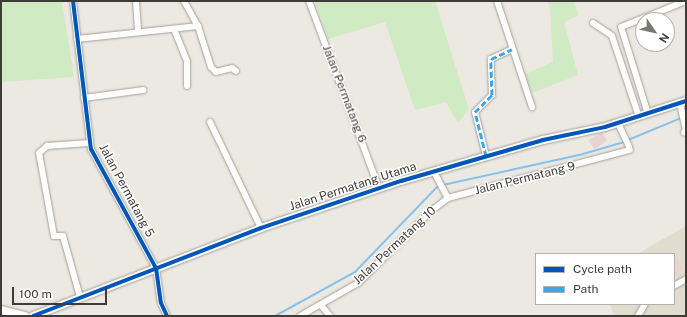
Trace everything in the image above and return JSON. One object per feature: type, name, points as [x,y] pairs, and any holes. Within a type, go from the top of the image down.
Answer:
[{"type":"street","name":"Jalan Permatang 5","points":[[73,1],[89,143],[103,173],[156,268]]},
{"type":"street","points":[[136,1],[138,32]]},
{"type":"street","points":[[184,1],[198,26],[211,67],[216,72],[232,68],[236,71]]},
{"type":"street","name":"Jalan Permatang 6","points":[[309,1],[379,188]]},
{"type":"street","points":[[497,1],[532,107]]},
{"type":"street","points":[[648,114],[621,27],[686,1]]},
{"type":"street","points":[[593,23],[612,36],[639,117]]},
{"type":"street","points":[[77,39],[198,26]]},
{"type":"street","points":[[174,29],[187,62],[187,86]]},
{"type":"street","points":[[486,156],[475,112],[492,95],[491,59],[512,49]]},
{"type":"street","points":[[84,98],[143,90]]},
{"type":"street","points":[[682,105],[685,130]]},
{"type":"street","name":"Jalan Permatang Utama","points":[[33,316],[261,228],[379,188],[436,175],[486,156],[618,123],[682,105]]},
{"type":"street","points":[[210,122],[261,228]]},
{"type":"street","name":"Jalan Permatang 9","points":[[447,196],[630,149],[618,123]]},
{"type":"street","points":[[80,297],[64,236],[54,236],[39,152],[47,146],[89,143]]},
{"type":"street","points":[[436,175],[447,196]]},
{"type":"street","name":"Jalan Permatang 10","points":[[300,316],[358,283],[447,196]]},
{"type":"street","points":[[156,268],[161,304],[166,316]]},
{"type":"street","points":[[675,285],[686,279]]},
{"type":"street","points":[[638,316],[644,305]]},
{"type":"street","points":[[320,306],[330,316]]},
{"type":"street","points":[[1,310],[25,316]]},
{"type":"shaded area","points":[[686,226],[686,316],[615,316],[610,305],[675,305],[675,253],[639,253]]},
{"type":"green space","points":[[1,1],[62,1],[74,77],[1,82]]},
{"type":"green space","points":[[315,1],[435,1],[469,109],[458,123],[446,102],[415,110],[385,22],[328,39]]},
{"type":"green space","points":[[547,1],[578,1],[574,3],[579,15],[564,22],[578,75],[532,93],[525,74],[553,62],[550,9]]},
{"type":"building","points":[[602,133],[607,140],[595,150],[588,140]]},
{"type":"building","points":[[675,255],[683,269],[675,274]]},
{"type":"waterway","points":[[628,140],[686,116]]},
{"type":"waterway","points":[[275,316],[355,272],[438,186],[583,154],[624,142]]},
{"type":"marked path","points":[[486,156],[475,112],[492,95],[491,59],[512,49]]},
{"type":"cycle path","points":[[73,1],[91,149],[156,268],[161,303],[167,316]]},
{"type":"cycle path","points":[[33,316],[261,228],[401,181],[543,140],[605,127],[686,101]]}]
